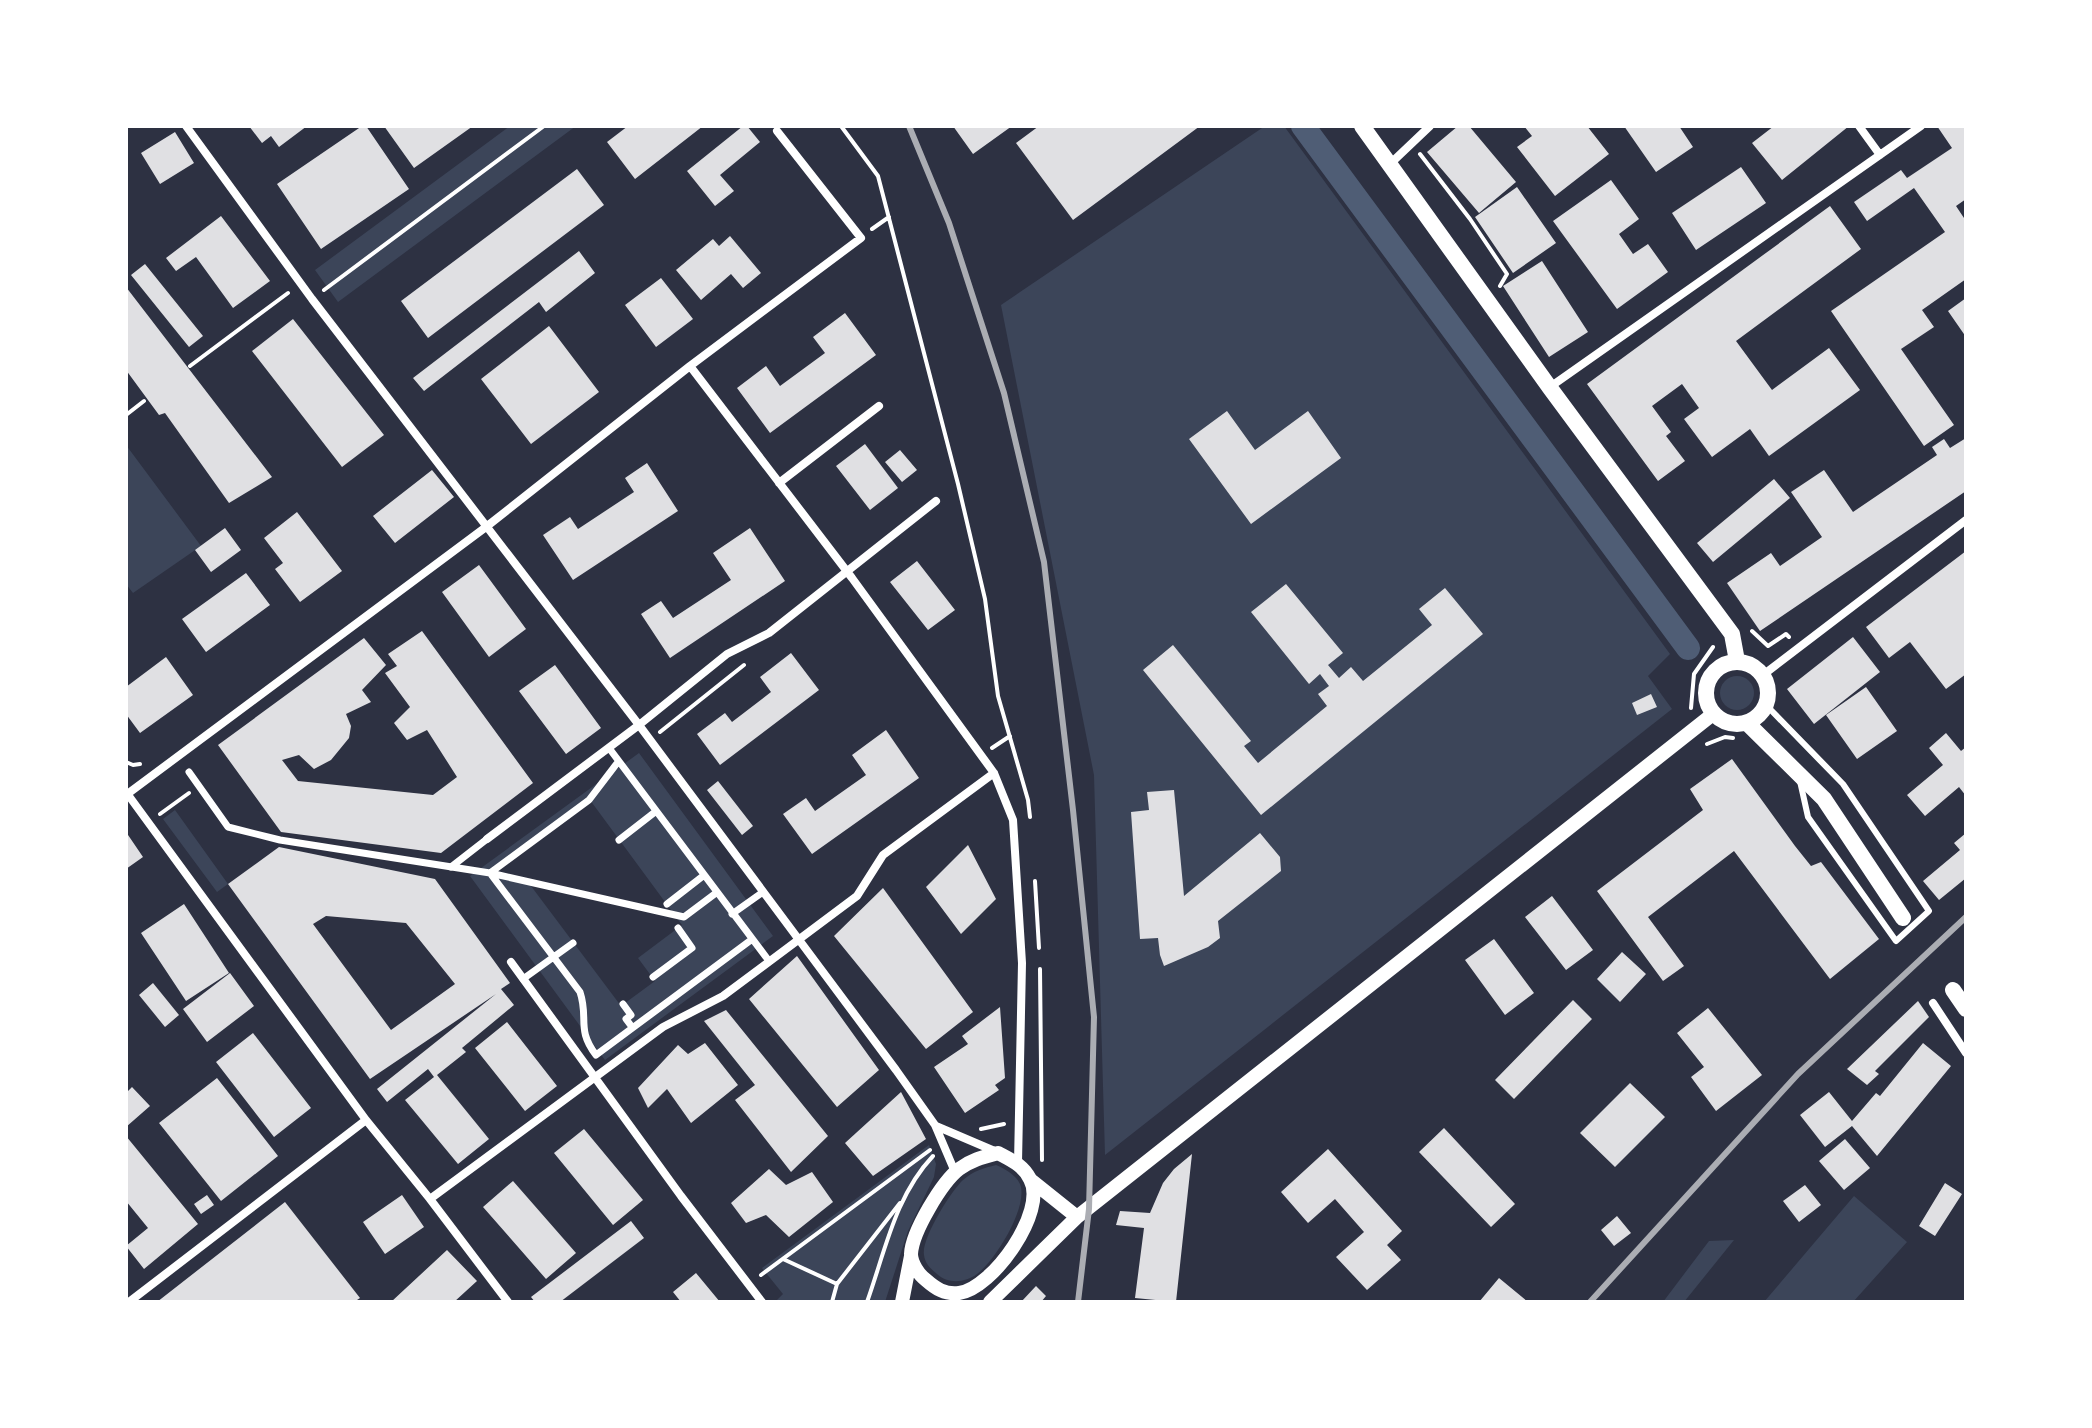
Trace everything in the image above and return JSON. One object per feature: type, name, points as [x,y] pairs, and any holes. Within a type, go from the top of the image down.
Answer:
[{"type":"main road","points":[[1362,126],[1732,634],[1737,661]]},
{"type":"main road","points":[[1737,661],[1747,663],[1763,675],[1768,695],[1766,705],[1755,719],[1747,723],[1729,723],[1713,714],[1707,705],[1706,685],[1718,667],[1737,661]]},
{"type":"main road","points":[[1747,723],[1824,799],[1903,918]]},
{"type":"main road","points":[[1953,990],[1966,1009]]},
{"type":"street","points":[[186,126],[312,299],[799,939],[935,1125],[955,1172]]},
{"type":"street","points":[[1390,164],[1430,126]]},
{"type":"street","points":[[1859,126],[1880,155]]},
{"type":"street","points":[[1550,388],[1921,126]]},
{"type":"street","points":[[508,1302],[366,1120],[127,793],[486,527],[690,366],[861,238],[777,131]]},
{"type":"street","points":[[690,366],[994,773],[1013,820],[1022,963],[1018,1163]]},
{"type":"street","points":[[779,483],[879,406]]},
{"type":"street","points":[[451,867],[639,725],[727,654],[769,633],[936,501]]},
{"type":"street","points":[[1763,675],[1966,520]]},
{"type":"street","points":[[990,1302],[1077,1217],[1713,714]]},
{"type":"street","points":[[609,748],[769,961]]},
{"type":"street","points":[[490,873],[589,800],[618,762]]},
{"type":"street","points":[[189,772],[228,827],[280,840],[490,873],[684,917],[716,893]]},
{"type":"street","points":[[430,1199],[663,1027],[723,996],[857,896],[883,855],[994,773]]},
{"type":"street","points":[[619,840],[655,812]]},
{"type":"street","points":[[490,873],[580,992],[584,1003],[583,1036],[596,1055],[751,940]]},
{"type":"street","points":[[667,904],[703,876]]},
{"type":"street","points":[[732,914],[763,892]]},
{"type":"street","points":[[653,977],[692,948],[678,928]]},
{"type":"street","points":[[523,979],[573,943]]},
{"type":"street","points":[[511,962],[762,1302]]},
{"type":"street","points":[[1933,1003],[1966,1053]]},
{"type":"street","points":[[623,1004],[631,1015],[626,1019],[632,1027]]},
{"type":"street","points":[[129,1302],[366,1120]]},
{"type":"street","points":[[935,1125],[1018,1163],[1032,1181],[1077,1217]]},
{"type":"street","points":[[902,1302],[918,1231],[931,1205],[955,1172],[973,1159],[998,1153]]},
{"type":"street","points":[[968,1302],[1006,1257],[1032,1213],[1032,1181]]},
{"type":"street","points":[[911,1255],[919,1274],[938,1290],[960,1293],[984,1283]]},
{"type":"lane","points":[[1766,705],[1843,784],[1929,911],[1896,941],[1808,817],[1798,774]]},
{"type":"path","points":[[312,299],[544,126]]},
{"type":"path","points":[[841,126],[878,176],[985,599],[998,696],[1028,800],[1031,828]]},
{"type":"path","points":[[1410,145],[1424,158],[1470,219],[1507,274],[1498,288],[1503,297]]},
{"type":"path","points":[[190,366],[301,284]]},
{"type":"path","points":[[126,415],[144,401]]},
{"type":"path","points":[[1752,631],[1768,646],[1786,634],[1798,649]]},
{"type":"path","points":[[1680,740],[1690,750],[1725,737],[1737,739]]},
{"type":"path","points":[[149,822],[198,786]]},
{"type":"path","points":[[1034,871],[1039,927],[1041,1166]]},
{"type":"path","points":[[761,1275],[931,1149],[943,1145]]},
{"type":"path","points":[[832,1302],[837,1284],[905,1194]]},
{"type":"path","points":[[783,1259],[837,1284]]},
{"type":"shaded area","points":[[510,126],[576,126],[338,302],[315,270]]},
{"type":"shaded area","points":[[1265,126],[1284,126],[1670,654],[1648,676],[1672,709],[1105,1155],[1094,775],[1001,305]]},
{"type":"shaded area","points":[[126,445],[201,546],[133,593],[126,584]]},
{"type":"shaded area","points":[[1737,676],[1749,681],[1754,693],[1749,705],[1737,710],[1725,705],[1720,693],[1725,681]]},
{"type":"shaded area","points":[[639,753],[773,936],[605,1060],[470,876]],"holes":[[[590,800],[682,925],[638,958],[655,981],[621,1006],[528,882],[491,873]]]},
{"type":"shaded area","points":[[175,810],[228,884],[217,892],[163,819]]},
{"type":"shaded area","points":[[929,1145],[936,1164],[934,1177],[908,1231],[885,1302],[775,1302],[783,1294],[762,1268]]},
{"type":"shaded area","points":[[996,1165],[1013,1175],[1020,1184],[1020,1206],[1009,1232],[993,1258],[977,1274],[962,1281],[941,1277],[925,1258],[924,1248],[932,1227],[963,1180]]},
{"type":"shaded area","points":[[1854,1196],[1907,1242],[1853,1302],[1764,1302]]},
{"type":"shaded area","points":[[1734,1240],[1684,1302],[1663,1302],[1709,1241]]},
{"type":"building","points":[[249,126],[307,126],[279,147],[271,136],[262,143]]},
{"type":"building","points":[[366,126],[409,189],[321,249],[277,184]]},
{"type":"building","points":[[384,126],[473,126],[414,168]]},
{"type":"building","points":[[628,126],[703,126],[635,179],[607,142]]},
{"type":"building","points":[[747,126],[760,142],[720,175],[734,191],[715,206],[687,171]]},
{"type":"building","points":[[953,126],[1012,126],[973,154]]},
{"type":"building","points":[[1039,126],[1200,126],[1073,220],[1016,143]]},
{"type":"building","points":[[1458,126],[1469,126],[1516,182],[1479,213],[1427,152]]},
{"type":"building","points":[[1524,126],[1587,126],[1609,154],[1555,196],[1517,147],[1532,136]]},
{"type":"building","points":[[1624,126],[1679,126],[1693,147],[1656,172]]},
{"type":"building","points":[[1774,126],[1849,126],[1782,180],[1752,143]]},
{"type":"building","points":[[1937,126],[1966,126],[1966,199],[1956,206],[1966,221],[1966,279],[1922,310],[1934,327],[1901,349],[1954,425],[1924,446],[1831,311],[1945,232],[1914,188],[1867,221],[1854,202],[1901,170],[1907,178],[1952,148]]},
{"type":"building","points":[[175,132],[194,163],[160,184],[141,153]]},
{"type":"building","points":[[1741,167],[1766,203],[1696,250],[1672,213]]},
{"type":"building","points":[[577,169],[604,205],[428,338],[401,301]]},
{"type":"building","points":[[1611,180],[1639,219],[1619,234],[1633,254],[1648,244],[1668,272],[1617,309],[1553,221]]},
{"type":"building","points":[[1517,187],[1556,243],[1513,273],[1475,217]]},
{"type":"building","points":[[1830,206],[1861,249],[1736,341],[1772,390],[1829,348],[1860,390],[1769,456],[1750,429],[1712,457],[1684,419],[1699,408],[1682,384],[1652,406],[1671,432],[1666,436],[1685,461],[1658,481],[1587,384]]},
{"type":"building","points":[[221,216],[270,281],[233,308],[196,257],[176,271],[166,258]]},
{"type":"building","points":[[730,236],[761,273],[743,288],[731,274],[701,300],[676,270],[713,239],[719,246]]},
{"type":"building","points":[[579,251],[595,273],[546,312],[539,302],[424,391],[413,378]]},
{"type":"building","points":[[1542,261],[1588,332],[1549,357],[1503,286]]},
{"type":"building","points":[[145,264],[203,336],[189,347],[131,275]]},
{"type":"building","points":[[661,278],[693,319],[656,347],[625,305]]},
{"type":"building","points":[[126,287],[272,477],[229,503],[165,413],[159,415],[126,370]]},
{"type":"building","points":[[1966,298],[1966,337],[1948,311]]},
{"type":"building","points":[[845,313],[876,355],[770,433],[737,388],[766,366],[780,386],[825,353],[813,337]]},
{"type":"building","points":[[293,319],[384,435],[342,467],[252,351]]},
{"type":"building","points":[[549,326],[599,392],[531,444],[481,379]]},
{"type":"building","points":[[1227,411],[1255,450],[1308,411],[1341,458],[1251,524],[1189,439]]},
{"type":"building","points":[[1966,438],[1966,491],[1760,631],[1727,583],[1771,553],[1780,566],[1822,537],[1791,492],[1824,470],[1853,512],[1937,455],[1932,447],[1944,439],[1950,448]]},
{"type":"building","points":[[865,444],[898,488],[870,510],[836,466]]},
{"type":"building","points":[[900,450],[917,470],[902,482],[885,462]]},
{"type":"building","points":[[647,463],[678,511],[573,580],[543,535],[570,517],[578,529],[634,492],[625,478]]},
{"type":"building","points":[[432,470],[454,497],[395,543],[373,516]]},
{"type":"building","points":[[1774,479],[1790,498],[1713,562],[1697,543]]},
{"type":"building","points":[[297,512],[342,571],[300,602],[275,569],[283,563],[264,538]]},
{"type":"building","points":[[225,528],[241,550],[211,572],[195,550]]},
{"type":"building","points":[[750,528],[785,581],[670,658],[641,614],[661,601],[673,618],[731,580],[713,553]]},
{"type":"building","points":[[1966,551],[1966,674],[1946,689],[1910,642],[1889,658],[1866,627]]},
{"type":"building","points":[[917,561],[955,610],[928,630],[890,582]]},
{"type":"building","points":[[479,565],[526,629],[489,657],[442,592]]},
{"type":"building","points":[[246,573],[270,605],[206,652],[182,619]]},
{"type":"building","points":[[1286,584],[1343,653],[1328,665],[1339,678],[1351,667],[1363,681],[1432,625],[1419,609],[1445,588],[1483,634],[1261,815],[1143,670],[1173,645],[1251,741],[1244,746],[1258,763],[1327,706],[1318,694],[1329,686],[1320,674],[1309,684],[1251,612]]},
{"type":"building","points":[[422,631],[533,783],[441,853],[281,832],[218,745],[364,638],[386,665],[362,690],[371,702],[346,714],[351,726],[349,738],[331,760],[314,769],[299,755],[282,760],[298,781],[433,795],[457,777],[427,730],[407,740],[394,723],[410,707],[385,673],[397,666],[388,654]]},
{"type":"building","points":[[1853,637],[1880,672],[1814,724],[1787,689]]},
{"type":"building","points":[[791,653],[819,690],[720,765],[697,734],[725,713],[732,722],[771,692],[760,677]]},
{"type":"building","points":[[166,657],[193,695],[140,733],[126,714],[126,687]]},
{"type":"building","points":[[555,665],[601,728],[566,754],[519,691]]},
{"type":"building","points":[[1866,687],[1897,731],[1857,759],[1826,715]]},
{"type":"building","points":[[1651,694],[1657,707],[1637,715],[1632,703]]},
{"type":"building","points":[[886,730],[919,778],[812,854],[783,814],[806,798],[815,811],[866,775],[852,755]]},
{"type":"building","points":[[1946,733],[1961,751],[1966,747],[1966,796],[1959,787],[1925,816],[1907,795],[1943,765],[1929,748]]},
{"type":"building","points":[[1732,759],[1811,866],[1821,862],[1879,939],[1830,979],[1734,851],[1648,917],[1684,966],[1663,981],[1597,891],[1703,810],[1690,789]]},
{"type":"building","points":[[718,781],[753,826],[742,835],[707,790]]},
{"type":"building","points":[[1174,790],[1184,896],[1260,833],[1280,857],[1281,871],[1218,921],[1220,938],[1208,947],[1164,966],[1158,938],[1140,939],[1131,812],[1149,810],[1147,792]]},
{"type":"building","points":[[126,832],[143,857],[126,869]]},
{"type":"building","points":[[1966,833],[1966,878],[1939,900],[1923,881],[1960,850],[1954,843]]},
{"type":"building","points":[[968,845],[996,899],[961,934],[926,887]]},
{"type":"building","points":[[279,847],[435,879],[510,983],[501,989],[514,1005],[462,1048],[466,1052],[437,1075],[489,1139],[458,1164],[405,1100],[434,1077],[428,1069],[387,1102],[377,1089],[496,994],[370,1079],[228,884]],"holes":[[[326,916],[406,923],[455,984],[391,1030],[313,924]]]},
{"type":"building","points":[[883,888],[973,1012],[926,1049],[834,936]]},
{"type":"building","points":[[1552,896],[1593,950],[1566,970],[1525,917]]},
{"type":"building","points":[[184,904],[229,973],[186,1001],[141,933]]},
{"type":"building","points":[[1494,939],[1534,993],[1505,1015],[1465,960]]},
{"type":"building","points":[[1622,952],[1646,974],[1620,1002],[1597,979]]},
{"type":"building","points":[[797,956],[879,1070],[837,1107],[749,999]]},
{"type":"building","points":[[230,973],[254,1006],[207,1042],[183,1009]]},
{"type":"building","points":[[153,983],[179,1015],[165,1027],[139,995]]},
{"type":"building","points":[[1573,1000],[1592,1019],[1514,1099],[1495,1080]]},
{"type":"building","points":[[1918,1001],[1929,1017],[1875,1071],[1879,1074],[1867,1085],[1847,1069]]},
{"type":"building","points":[[1000,1007],[1005,1078],[995,1085],[999,1090],[965,1113],[934,1067],[968,1044],[962,1036]]},
{"type":"building","points":[[1708,1008],[1762,1075],[1716,1111],[1691,1077],[1704,1067],[1677,1033]]},
{"type":"building","points":[[726,1010],[828,1136],[791,1172],[735,1100],[755,1085],[704,1021]]},
{"type":"building","points":[[507,1022],[557,1086],[525,1111],[475,1048]]},
{"type":"building","points":[[253,1033],[311,1108],[274,1137],[216,1062]]},
{"type":"building","points":[[705,1043],[738,1085],[691,1123],[667,1089],[648,1108],[638,1088],[678,1045],[688,1054]]},
{"type":"building","points":[[1923,1043],[1951,1066],[1877,1156],[1852,1126],[1825,1147],[1800,1115],[1829,1092],[1852,1121],[1876,1093],[1880,1096]]},
{"type":"building","points":[[217,1078],[278,1156],[221,1201],[159,1123]]},
{"type":"building","points":[[1630,1083],[1665,1117],[1615,1167],[1580,1133]]},
{"type":"building","points":[[132,1087],[150,1106],[126,1127],[126,1093]]},
{"type":"building","points":[[901,1092],[926,1139],[873,1176],[845,1143]]},
{"type":"building","points":[[1444,1128],[1515,1204],[1491,1227],[1419,1152]]},
{"type":"building","points":[[584,1129],[643,1200],[613,1225],[554,1153]]},
{"type":"building","points":[[126,1136],[198,1224],[144,1269],[126,1246],[148,1228],[126,1201]]},
{"type":"building","points":[[1845,1139],[1870,1168],[1844,1190],[1819,1161]]},
{"type":"building","points":[[1328,1149],[1402,1231],[1387,1245],[1401,1260],[1367,1290],[1336,1257],[1364,1232],[1335,1199],[1308,1223],[1281,1192]]},
{"type":"building","points":[[1192,1154],[1176,1302],[1135,1298],[1144,1228],[1116,1225],[1120,1211],[1150,1213],[1163,1183]]},
{"type":"building","points":[[769,1169],[786,1185],[812,1172],[833,1202],[789,1237],[766,1215],[746,1223],[731,1203]]},
{"type":"building","points":[[513,1181],[576,1253],[546,1279],[483,1207]]},
{"type":"building","points":[[1945,1183],[1962,1194],[1935,1236],[1919,1226]]},
{"type":"building","points":[[1805,1185],[1821,1205],[1799,1222],[1783,1201]]},
{"type":"building","points":[[207,1195],[214,1205],[201,1214],[194,1204]]},
{"type":"building","points":[[402,1195],[424,1227],[385,1254],[363,1222]]},
{"type":"building","points":[[285,1202],[360,1298],[354,1302],[157,1302]]},
{"type":"building","points":[[1617,1216],[1631,1233],[1614,1246],[1601,1230]]},
{"type":"building","points":[[631,1221],[644,1238],[560,1302],[535,1302],[531,1297]]},
{"type":"building","points":[[447,1250],[477,1281],[454,1302],[391,1302]]},
{"type":"building","points":[[696,1273],[720,1302],[681,1302],[673,1292]]},
{"type":"building","points":[[1499,1278],[1528,1302],[1479,1302]]},
{"type":"building","points":[[1036,1286],[1046,1296],[1041,1302],[1021,1302]]},
{"type":"waterway","points":[[1303,126],[1688,648]]},
{"type":"railway","points":[[909,126],[949,223],[1004,393],[1044,562],[1094,1017],[1089,1209],[1078,1302]]},
{"type":"railway","points":[[1590,1302],[1798,1074],[1966,917]]}]
